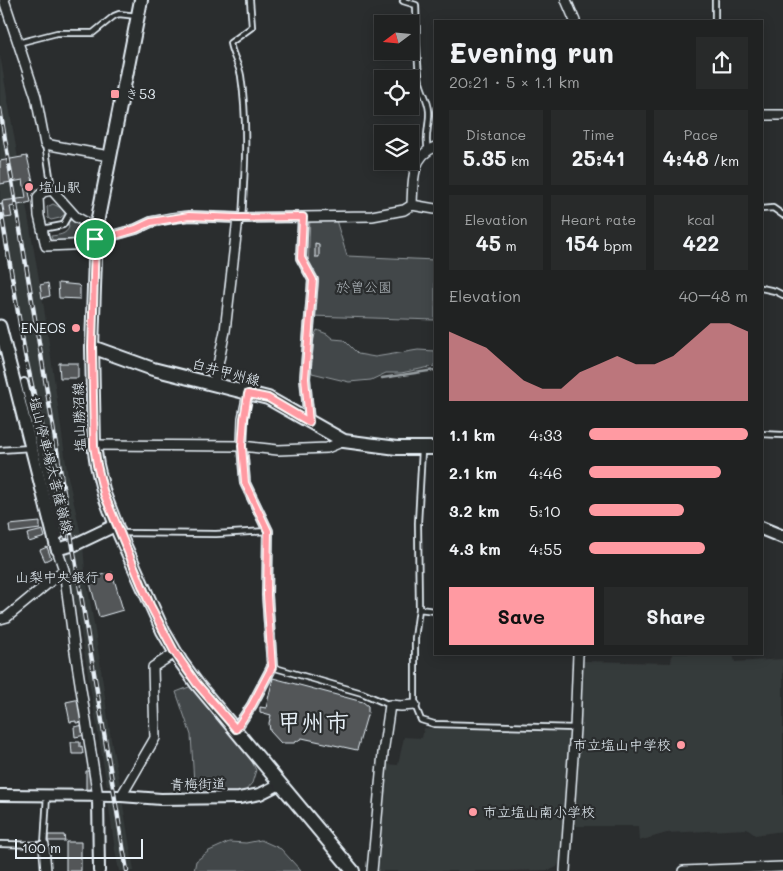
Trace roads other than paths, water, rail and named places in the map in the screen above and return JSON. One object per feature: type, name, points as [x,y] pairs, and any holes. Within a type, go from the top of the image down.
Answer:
[{"type":"main road","name":"塩山勝沼線","points":[[140,0],[95,237],[92,347],[94,446],[97,465],[104,494],[117,529],[150,605],[175,653],[197,684],[280,784]]},
{"type":"main road","name":"塩山停車場大菩薩嶺線","points":[[0,326],[55,544],[88,539],[117,529]]},
{"type":"main road","name":"白井甲州線","points":[[92,347],[153,369],[268,398],[344,442],[397,448],[428,448]]},
{"type":"main road","points":[[763,529],[783,537]]},
{"type":"main road","points":[[280,784],[353,871]]},
{"type":"street","points":[[4,0],[36,97],[45,144],[109,156]]},
{"type":"street","points":[[566,0],[575,20]]},
{"type":"street","points":[[763,115],[783,115]]},
{"type":"street","points":[[412,205],[414,178],[418,159],[432,148]]},
{"type":"street","points":[[95,237],[52,190],[44,192],[38,197],[46,246],[95,237],[112,236],[136,229],[151,222],[189,216],[240,218],[372,216],[404,210],[412,205],[434,209]]},
{"type":"street","points":[[303,217],[301,258],[313,280],[305,378],[309,422]]},
{"type":"street","points":[[214,384],[225,331],[240,218]]},
{"type":"street","points":[[24,382],[61,534],[55,544],[64,570],[98,797],[99,871]]},
{"type":"street","points":[[236,729],[252,705],[272,667],[267,595],[268,531],[245,483],[242,446],[248,394]]},
{"type":"street","points":[[94,446],[242,446],[278,450],[327,448],[344,442]]},
{"type":"street","points":[[0,619],[7,617],[64,570]]},
{"type":"street","points":[[122,796],[128,782],[155,738],[153,667],[175,653]]},
{"type":"street","points":[[565,871],[578,655]]},
{"type":"street","points":[[372,871],[383,753],[390,705],[415,704]]},
{"type":"street","name":"青梅街道","points":[[0,795],[122,796],[186,799],[240,798],[260,794],[280,784]]},
{"type":"street","points":[[44,845],[46,871]]},
{"type":"street","points":[[683,871],[783,867]]},
{"type":"lane","points":[[240,218],[246,168],[244,109],[241,74],[230,43],[252,27],[250,0]]},
{"type":"lane","points":[[404,0],[416,5],[417,58],[420,85],[426,95],[429,110],[430,124],[426,144],[432,148]]},
{"type":"lane","points":[[715,0],[715,20]]},
{"type":"lane","points":[[18,43],[58,33],[93,33],[119,14],[137,16]]},
{"type":"lane","points":[[45,144],[52,190]]},
{"type":"lane","points":[[763,209],[773,208],[783,215]]},
{"type":"lane","points":[[42,229],[63,225],[71,211]]},
{"type":"lane","points":[[763,288],[775,291],[783,296]]},
{"type":"lane","points":[[763,434],[783,435]]},
{"type":"lane","points":[[0,450],[32,448]]},
{"type":"lane","points":[[428,448],[418,523],[419,609],[414,638],[415,704],[421,720],[434,724],[575,728]]},
{"type":"lane","points":[[117,529],[216,534],[268,531]]},
{"type":"lane","points":[[419,609],[434,611]]},
{"type":"lane","points":[[272,667],[362,693],[390,705]]},
{"type":"lane","points":[[0,844],[44,845],[47,796]]},
{"type":"waterway","points":[[382,378],[434,370]]},
{"type":"railway","points":[[0,109],[127,871]]},
{"type":"railway","points":[[0,205],[25,354],[66,538]]},
{"type":"place","name":"き53","points":[[115,94]]},
{"type":"place","name":"塩山駅","points":[[29,187]]},
{"type":"place","name":"ENEOS","points":[[76,328]]},
{"type":"place","name":"山梨中央銀行","points":[[109,577]]},
{"type":"place","name":"市立塩山中学校","points":[[681,745]]},
{"type":"place","name":"市立塩山南小学校","points":[[473,812]]},
{"type":"district","name":"甲州市","points":[[313,723]]},
{"type":"park label","name":"於曽公園","points":[[364,287]]}]
